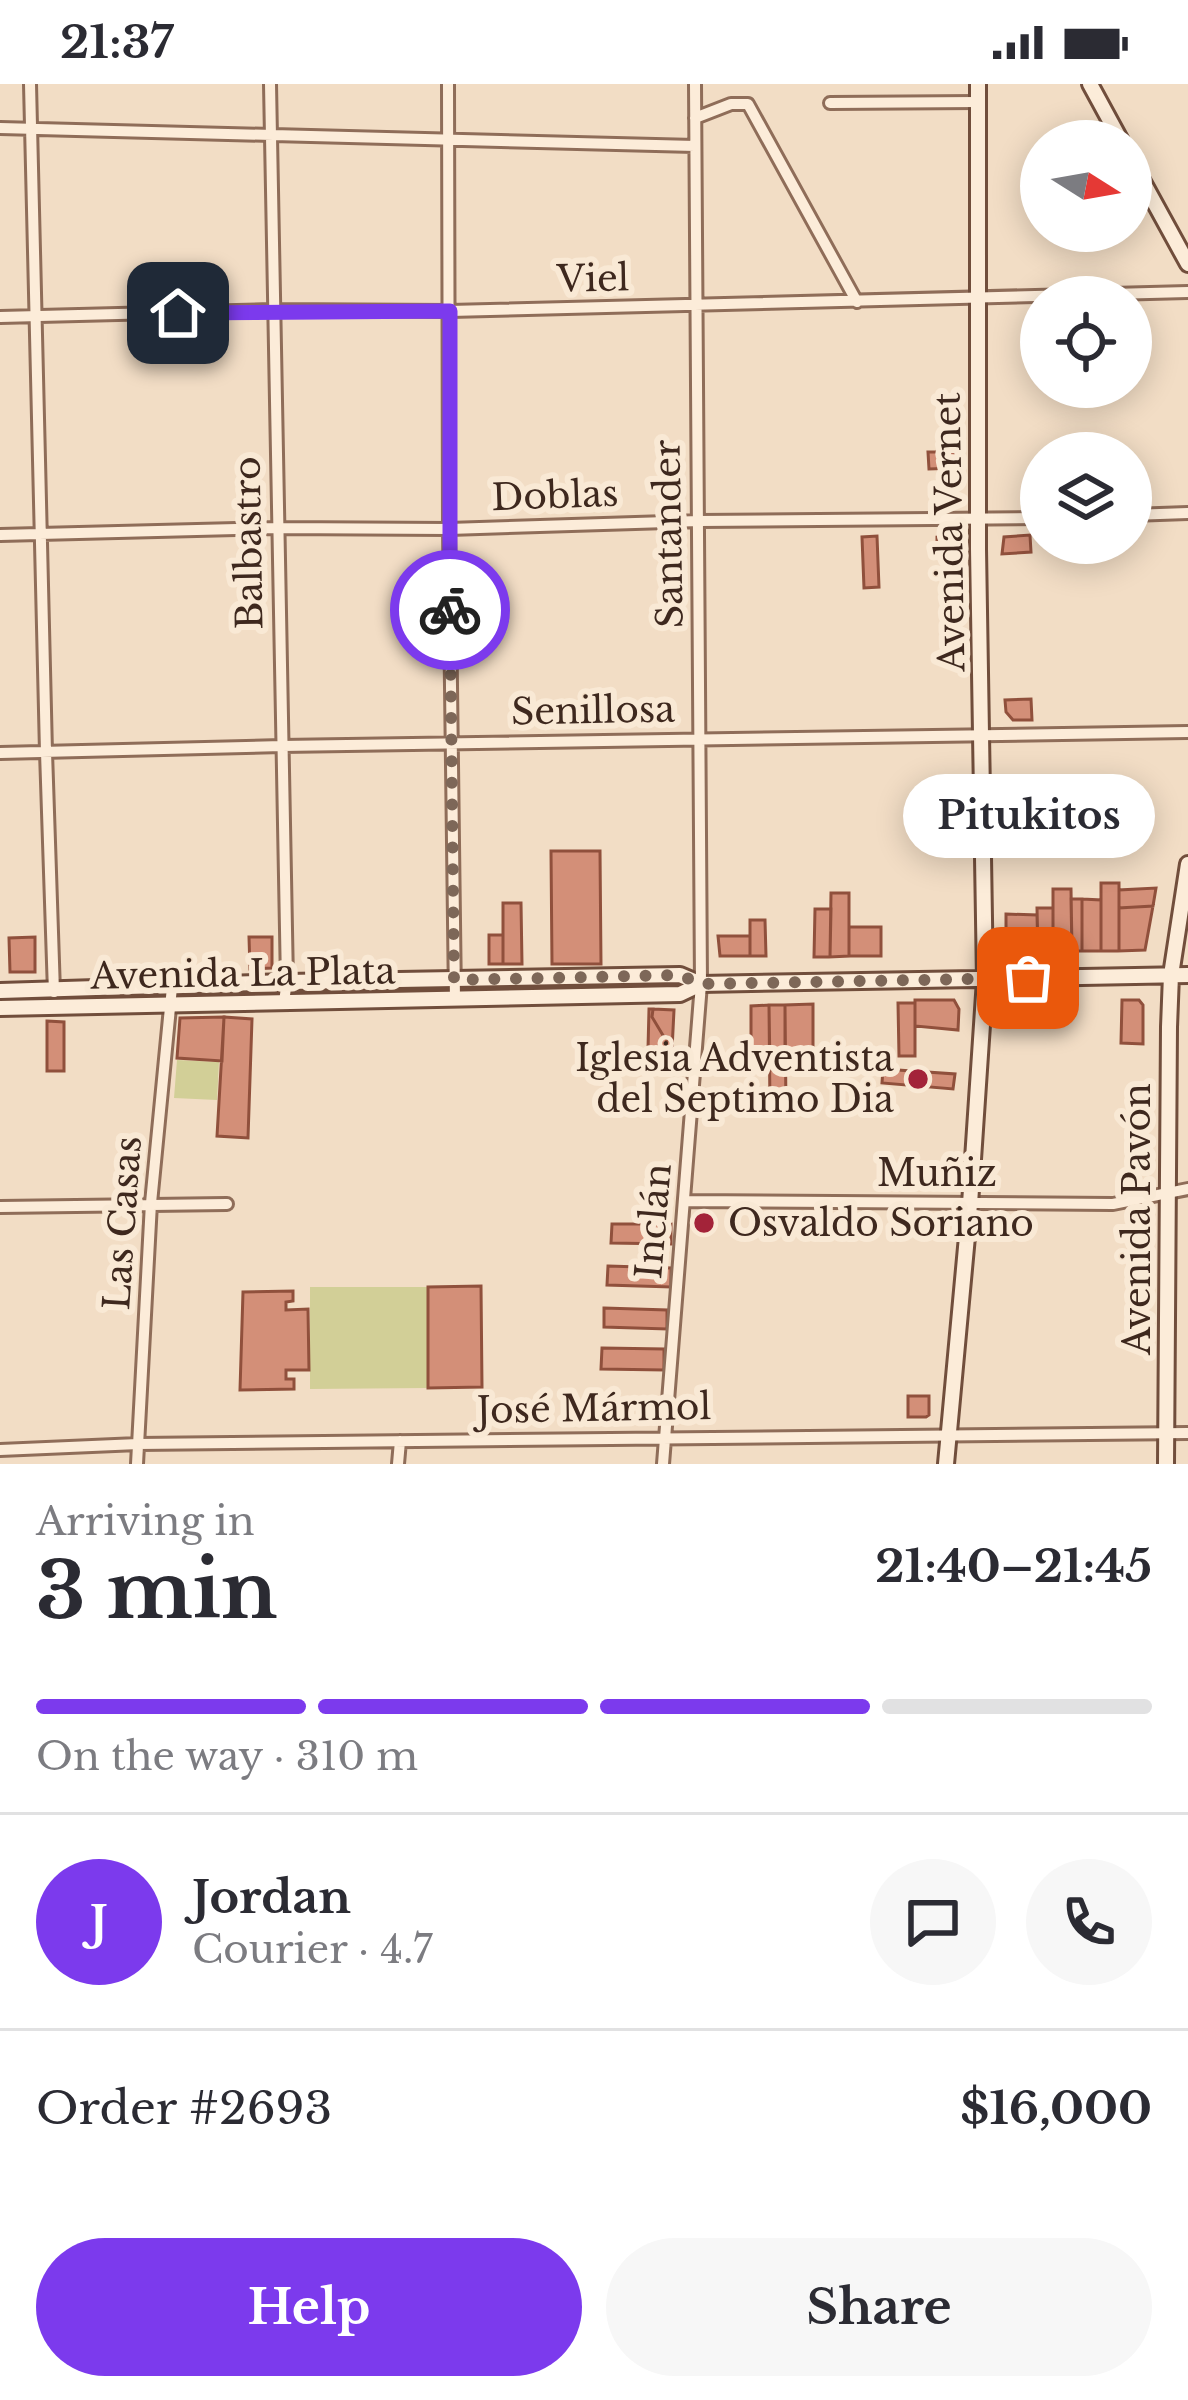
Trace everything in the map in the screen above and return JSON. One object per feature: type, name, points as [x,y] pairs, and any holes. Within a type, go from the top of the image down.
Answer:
[{"type":"main road","name":"Avenida Vernet","points":[[946,1464],[985,980],[976,299],[978,84]]},
{"type":"main road","points":[[1090,84],[1110,120]]},
{"type":"main road","points":[[1152,198],[1188,264]]},
{"type":"main road","name":"Avenida Pavón","points":[[1166,1464],[1171,974],[1188,865]]},
{"type":"main road","name":"Avenida La Plata","points":[[0,1008],[172,987],[287,982],[680,975],[701,984],[1188,975]]},
{"type":"main road","name":"Avenida La Plata","points":[[0,991],[169,1004],[680,994],[701,984]]},
{"type":"street","points":[[30,84],[54,998]]},
{"type":"street","name":"Balbastro","points":[[270,84],[284,1001]]},
{"type":"street","points":[[448,84],[455,999]]},
{"type":"street","name":"Santander","points":[[695,84],[701,984]]},
{"type":"street","points":[[830,103],[978,102]]},
{"type":"street","points":[[695,118],[731,104],[748,104],[856,302]]},
{"type":"street","points":[[0,128],[695,146]]},
{"type":"street","name":"Viel","points":[[0,316],[450,311],[1188,292]]},
{"type":"street","points":[[1152,514],[1188,513]]},
{"type":"street","name":"Doblas","points":[[0,535],[449,529],[699,520],[1020,519]]},
{"type":"street","name":"Senillosa","points":[[0,753],[1188,732]]},
{"type":"street","name":"Inclán","points":[[663,1464],[701,984]]},
{"type":"street","name":"Las Casas","points":[[137,1464],[152,1203],[172,987]]},
{"type":"street","name":"Muñiz","points":[[685,1201],[1113,1204],[1188,1189]]},
{"type":"street","points":[[0,1207],[227,1204]]},
{"type":"street","name":"José Mármol","points":[[0,1450],[665,1436],[1188,1433]]},
{"type":"street","points":[[398,1464],[400,1441]]},
{"type":"shaded area","points":[[177,1060],[219,1062],[217,1100],[174,1098]]},
{"type":"shaded area","points":[[310,1287],[428,1287],[428,1388],[310,1389]]},
{"type":"building","points":[[928,452],[956,452],[957,468],[929,469]]},
{"type":"building","points":[[877,536],[879,587],[864,588],[862,537]]},
{"type":"building","points":[[948,536],[961,548],[961,557],[937,557],[937,537]]},
{"type":"building","points":[[1020,536],[1020,553],[1002,554],[1004,537]]},
{"type":"building","points":[[1031,699],[1032,720],[1013,720],[1006,712],[1005,700]]},
{"type":"building","points":[[551,851],[600,851],[601,964],[552,964]]},
{"type":"building","points":[[1101,883],[1119,883],[1119,951],[1101,951]]},
{"type":"building","points":[[1156,888],[1153,906],[1119,908],[1119,890]]},
{"type":"building","points":[[1053,889],[1071,889],[1072,951],[1053,952]]},
{"type":"building","points":[[831,893],[849,893],[849,956],[830,957]]},
{"type":"building","points":[[1071,899],[1082,899],[1082,951],[1072,951]]},
{"type":"building","points":[[1082,899],[1101,900],[1101,951],[1082,951]]},
{"type":"building","points":[[503,903],[521,903],[522,964],[503,964]]},
{"type":"building","points":[[1153,906],[1145,950],[1119,951],[1119,908]]},
{"type":"building","points":[[1037,908],[1053,908],[1053,952],[1038,952]]},
{"type":"building","points":[[815,909],[831,909],[830,957],[814,957]]},
{"type":"building","points":[[1006,914],[1037,915],[1038,952],[1006,952]]},
{"type":"building","points":[[750,920],[765,920],[766,956],[750,956]]},
{"type":"building","points":[[849,927],[881,927],[881,956],[849,956]]},
{"type":"building","points":[[489,935],[503,935],[503,964],[489,964]]},
{"type":"building","points":[[718,936],[750,936],[750,956],[720,956]]},
{"type":"building","points":[[35,937],[35,972],[10,972],[9,938]]},
{"type":"building","points":[[249,937],[272,937],[272,968],[250,969]]},
{"type":"building","points":[[915,1000],[954,1000],[959,1009],[958,1030],[915,1026]]},
{"type":"building","points":[[1122,1000],[1139,1000],[1143,1005],[1143,1044],[1121,1043]]},
{"type":"building","points":[[898,1003],[915,1003],[915,1056],[899,1056]]},
{"type":"building","points":[[813,1004],[813,1051],[785,1051],[785,1005]]},
{"type":"building","points":[[769,1005],[770,1070],[751,1070],[751,1006]]},
{"type":"building","points":[[769,1005],[785,1005],[786,1110],[770,1110]]},
{"type":"building","points":[[649,1009],[667,1037],[666,1049],[648,1049]]},
{"type":"building","points":[[653,1009],[674,1010],[672,1050],[666,1049],[667,1037],[652,1017]]},
{"type":"building","points":[[224,1017],[252,1019],[248,1138],[217,1136]]},
{"type":"building","points":[[224,1017],[222,1061],[177,1058],[180,1018]]},
{"type":"building","points":[[47,1021],[64,1022],[64,1071],[47,1071]]},
{"type":"building","name":"Iglesia Adventista del Septimo Dia","points":[[883,1069],[955,1074],[953,1089],[882,1083]]},
{"type":"building","points":[[916,1168],[947,1171],[946,1182],[938,1188],[915,1186]]},
{"type":"building","points":[[612,1224],[671,1224],[671,1244],[611,1243]]},
{"type":"building","points":[[608,1266],[671,1268],[671,1287],[607,1285]]},
{"type":"building","points":[[481,1286],[482,1387],[428,1388],[428,1287]]},
{"type":"building","points":[[293,1291],[286,1310],[308,1309],[309,1370],[286,1370],[286,1379],[294,1379],[294,1389],[240,1390],[243,1292]]},
{"type":"building","points":[[604,1308],[667,1310],[667,1329],[604,1327]]},
{"type":"building","points":[[602,1348],[664,1349],[664,1370],[601,1369]]},
{"type":"building","points":[[908,1396],[929,1396],[929,1415],[908,1417]]},
{"type":"way so far","points":[[450,610],[454,980],[680,975],[701,984],[1028,978]]},
{"type":"place","name":"Pitukitos","points":[[1028,978]]},
{"type":"place","name":"Iglesia Adventista del Septimo Dia","points":[[918,1079]]},
{"type":"place","name":"Osvaldo Soriano","points":[[704,1223]]},
{"type":"route","points":[[178,313],[450,311],[450,610]]}]
